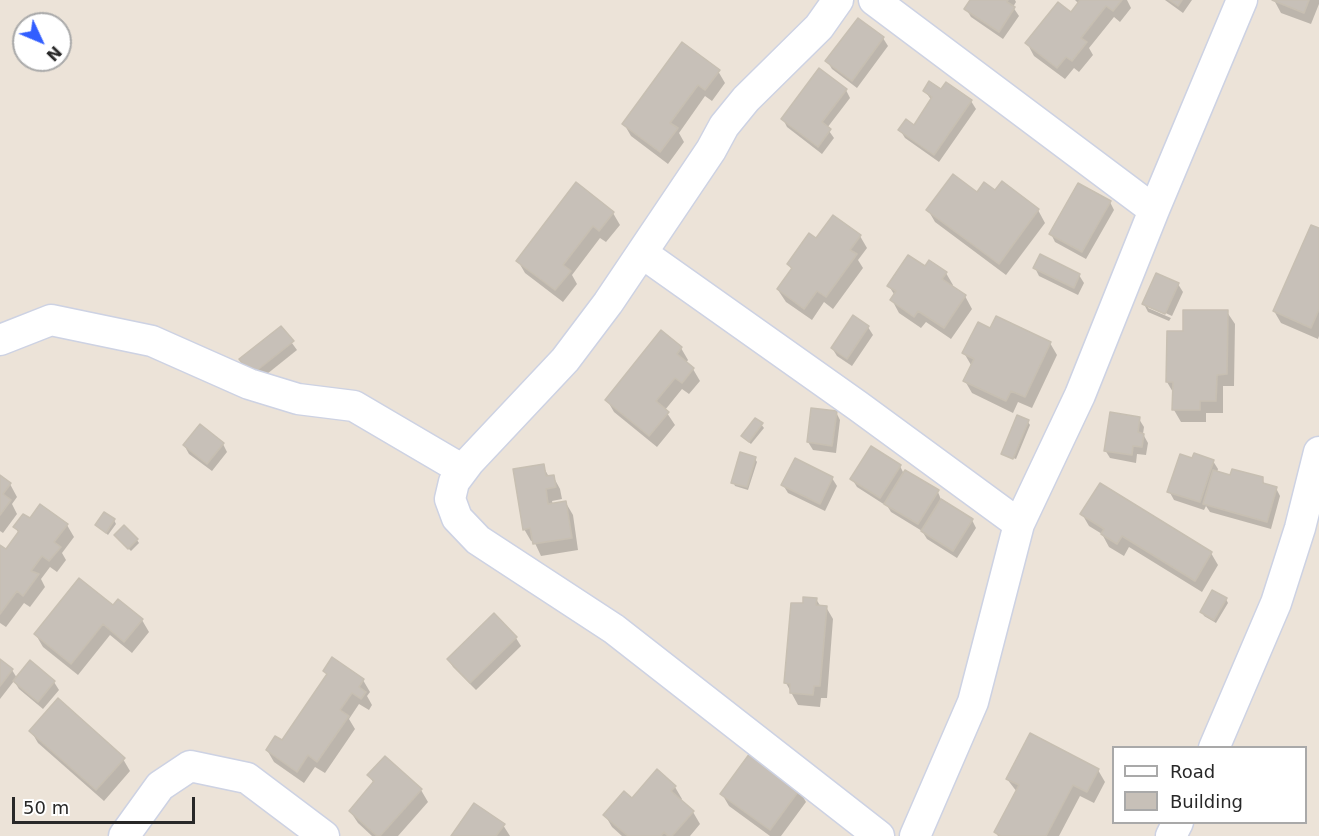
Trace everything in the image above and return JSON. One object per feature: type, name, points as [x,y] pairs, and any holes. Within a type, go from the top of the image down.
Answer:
[{"type":"street","points":[[838,0],[819,27],[746,99],[723,126],[711,150],[608,303],[565,360],[463,470],[454,482],[450,500],[457,518],[478,540],[614,630],[879,836]]},
{"type":"street","points":[[874,0],[1154,210]]},
{"type":"street","points":[[915,836],[973,702],[1019,524],[1080,395],[1242,0]]},
{"type":"street","points":[[642,253],[858,406],[1019,524]]},
{"type":"street","points":[[0,340],[51,320],[152,341],[249,384],[298,399],[354,406],[463,470]]},
{"type":"street","points":[[1214,746],[1275,603],[1300,528],[1319,452]]},
{"type":"street","points":[[124,836],[160,786],[190,766],[247,778],[324,836]]},
{"type":"building","points":[[970,0],[1008,0],[1007,2],[1015,7],[999,32],[964,9]]},
{"type":"building","points":[[1080,0],[1122,0],[1113,11],[1106,6],[1081,38],[1087,42],[1072,61],[1066,57],[1057,68],[1025,43],[1058,2],[1071,12]]},
{"type":"building","points":[[1169,0],[1182,0],[1178,6]]},
{"type":"building","points":[[1272,0],[1309,0],[1304,13]]},
{"type":"building","points":[[858,18],[884,37],[852,81],[825,61]]},
{"type":"building","points":[[682,42],[720,70],[705,90],[698,85],[670,123],[678,128],[660,152],[622,124]]},
{"type":"building","points":[[819,68],[847,89],[822,122],[831,129],[818,147],[781,119]]},
{"type":"building","points":[[929,81],[941,89],[946,82],[972,100],[934,155],[898,130],[906,119],[914,125],[932,97],[923,91]]},
{"type":"building","points":[[953,174],[977,192],[984,182],[995,190],[1002,181],[1039,209],[999,264],[926,210]]},
{"type":"building","points":[[576,182],[614,212],[599,231],[593,226],[563,265],[571,271],[555,290],[516,261]]},
{"type":"building","points":[[1078,183],[1111,201],[1082,252],[1049,234]]},
{"type":"building","points":[[833,215],[861,235],[850,250],[857,254],[826,297],[817,291],[804,309],[777,289],[792,268],[787,264],[809,233],[816,238]]},
{"type":"building","points":[[1311,225],[1319,228],[1319,309],[1311,328],[1273,311]]},
{"type":"building","points":[[1040,254],[1080,274],[1074,288],[1033,268]]},
{"type":"building","points":[[908,255],[925,266],[929,260],[947,272],[942,279],[966,295],[944,328],[918,311],[914,317],[890,300],[896,291],[887,286]]},
{"type":"building","points":[[1156,273],[1179,283],[1165,314],[1142,304]]},
{"type":"building","points":[[1183,310],[1228,310],[1227,374],[1217,375],[1216,401],[1200,401],[1200,410],[1172,410],[1173,382],[1166,382],[1167,331],[1183,331]]},
{"type":"building","points":[[853,315],[869,326],[847,359],[831,348]]},
{"type":"building","points":[[996,316],[1051,342],[1025,397],[1011,391],[1006,401],[963,381],[974,359],[962,353],[978,322],[990,328]]},
{"type":"building","points":[[281,326],[294,341],[251,375],[239,359]]},
{"type":"building","points":[[661,330],[682,347],[677,354],[694,368],[682,383],[675,378],[656,401],[669,412],[649,436],[605,400]]},
{"type":"building","points":[[811,408],[837,411],[832,446],[807,442]]},
{"type":"building","points":[[1110,412],[1140,417],[1138,432],[1144,434],[1142,447],[1133,446],[1132,455],[1104,451]]},
{"type":"building","points":[[1017,415],[1029,420],[1013,459],[1001,454]]},
{"type":"building","points":[[755,418],[763,423],[749,442],[741,436]]},
{"type":"building","points":[[200,424],[224,443],[207,464],[183,445]]},
{"type":"building","points":[[871,446],[901,465],[880,498],[850,479]]},
{"type":"building","points":[[740,452],[756,457],[747,487],[731,483]]},
{"type":"building","points":[[1194,453],[1214,460],[1200,502],[1167,492],[1180,454],[1192,458]]},
{"type":"building","points":[[795,458],[833,477],[820,504],[781,485]]},
{"type":"building","points":[[544,464],[546,476],[554,475],[556,487],[546,489],[548,504],[566,501],[572,538],[533,544],[530,528],[523,530],[513,469]]},
{"type":"building","points":[[1232,469],[1263,477],[1263,483],[1277,487],[1267,522],[1203,504],[1213,470],[1230,475]]},
{"type":"building","points":[[905,470],[939,490],[918,524],[884,504]]},
{"type":"building","points":[[0,475],[11,483],[3,494],[11,500],[0,515]]},
{"type":"building","points":[[1100,483],[1212,552],[1195,581],[1122,536],[1117,544],[1101,534],[1104,529],[1080,514]]},
{"type":"building","points":[[941,499],[973,519],[953,551],[921,531]]},
{"type":"building","points":[[40,504],[68,524],[54,542],[61,547],[49,561],[42,556],[31,571],[39,574],[23,596],[17,591],[0,614],[0,545],[6,549],[19,531],[13,527],[23,514],[30,518]]},
{"type":"building","points":[[104,512],[115,519],[106,533],[95,525]]},
{"type":"building","points":[[124,525],[138,539],[128,549],[114,535]]},
{"type":"building","points":[[79,578],[113,605],[118,599],[143,619],[124,642],[103,624],[71,664],[34,634]]},
{"type":"building","points":[[1212,590],[1227,598],[1214,620],[1200,612]]},
{"type":"building","points":[[803,597],[817,598],[816,605],[827,606],[820,686],[814,686],[813,695],[790,693],[790,684],[784,683],[791,603],[803,603]]},
{"type":"building","points":[[494,613],[517,637],[470,683],[447,659]]},
{"type":"building","points":[[332,657],[364,679],[359,687],[366,692],[361,699],[352,693],[340,710],[349,716],[317,762],[308,755],[297,772],[266,750],[275,736],[282,740],[327,674],[323,671]]},
{"type":"building","points":[[0,659],[13,669],[0,686]]},
{"type":"building","points":[[30,660],[55,681],[38,702],[13,681]]},
{"type":"building","points":[[58,698],[125,758],[96,790],[29,731]]},
{"type":"building","points":[[1030,733],[1099,769],[1087,792],[1073,785],[1046,836],[1001,836],[994,832],[1019,785],[1006,779]]},
{"type":"building","points":[[750,753],[800,789],[770,830],[720,794]]},
{"type":"building","points":[[385,756],[422,789],[380,836],[377,836],[349,811],[374,781],[367,775]]},
{"type":"building","points":[[657,769],[676,786],[671,791],[694,811],[672,836],[664,832],[661,836],[628,836],[603,815],[624,791],[632,798]]},
{"type":"building","points":[[474,803],[505,824],[496,836],[451,836]]}]
